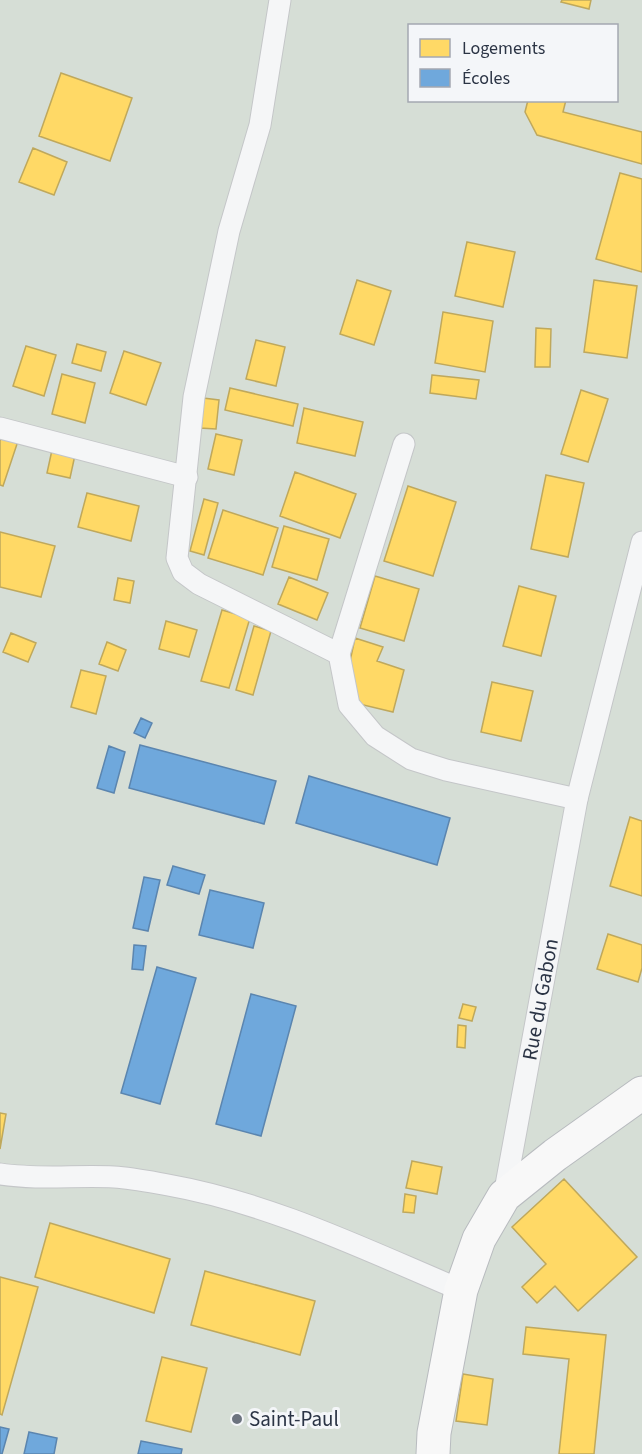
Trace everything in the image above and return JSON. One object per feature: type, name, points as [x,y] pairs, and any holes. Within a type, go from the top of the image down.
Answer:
[{"type":"highway","points":[[504,1197],[555,1155],[642,1093]]},
{"type":"highway","name":"Rue du Gabon","points":[[433,1454],[434,1433],[461,1290],[479,1239],[504,1197]]},
{"type":"street","points":[[280,0],[260,125],[229,231],[194,397],[177,558],[183,572],[199,584],[339,654]]},
{"type":"street","points":[[0,428],[187,477]]},
{"type":"street","points":[[404,444],[339,654],[349,705],[375,736],[411,759],[456,773],[577,799]]},
{"type":"street","name":"Rue du Gabon","points":[[504,1197],[577,799],[642,542]]},
{"type":"street","points":[[0,1174],[50,1178],[114,1177],[169,1185],[230,1199],[308,1227],[461,1290]]},
{"type":"shaded area","points":[[0,0],[642,0],[642,1454],[0,1454]]},
{"type":"building: Logements","points":[[562,0],[591,0],[589,9],[561,2]]},
{"type":"building: Logements","points":[[61,73],[132,98],[110,161],[39,136]]},
{"type":"building: Logements","points":[[528,102],[566,102],[563,112],[642,132],[642,164],[537,135],[525,112]]},
{"type":"building: Logements","points":[[33,148],[67,162],[54,195],[19,182]]},
{"type":"building: Logements","points":[[620,173],[642,179],[642,272],[596,259]]},
{"type":"building: Logements","points":[[467,242],[515,252],[503,307],[455,296]]},
{"type":"building: Logements","points":[[357,280],[391,291],[374,345],[340,334]]},
{"type":"building: Logements","points":[[594,280],[637,286],[627,358],[584,352]]},
{"type":"building: Logements","points":[[443,312],[493,321],[485,372],[435,363]]},
{"type":"building: Logements","points":[[536,328],[551,329],[550,367],[535,367]]},
{"type":"building: Logements","points":[[256,340],[285,347],[276,386],[246,379]]},
{"type":"building: Logements","points":[[77,344],[106,352],[101,371],[72,363]]},
{"type":"building: Logements","points":[[26,346],[56,355],[44,396],[13,386]]},
{"type":"building: Logements","points":[[124,351],[161,363],[146,405],[110,393]]},
{"type":"building: Logements","points":[[62,374],[95,383],[85,423],[52,414]]},
{"type":"building: Logements","points":[[432,375],[479,380],[476,399],[430,393]]},
{"type":"building: Logements","points":[[230,388],[298,404],[293,426],[225,410]]},
{"type":"building: Logements","points":[[581,390],[608,399],[588,462],[561,454]]},
{"type":"building: Logements","points":[[203,398],[219,400],[216,429],[200,428]]},
{"type":"building: Logements","points":[[304,408],[363,422],[355,456],[297,443]]},
{"type":"building: Logements","points":[[3,432],[19,438],[3,486],[0,485],[0,441]]},
{"type":"building: Logements","points":[[216,434],[242,440],[234,475],[208,469]]},
{"type":"building: Logements","points":[[52,450],[75,455],[70,478],[47,473]]},
{"type":"building: Logements","points":[[295,472],[356,494],[340,538],[280,516]]},
{"type":"building: Logements","points":[[546,475],[584,483],[568,557],[531,549]]},
{"type":"building: Logements","points":[[408,486],[456,502],[433,576],[384,561]]},
{"type":"building: Logements","points":[[87,493],[139,506],[131,541],[78,527]]},
{"type":"building: Logements","points":[[204,499],[218,503],[204,555],[190,551]]},
{"type":"building: Logements","points":[[223,510],[278,528],[263,575],[208,558]]},
{"type":"building: Logements","points":[[284,526],[329,539],[317,580],[272,567]]},
{"type":"building: Logements","points":[[0,532],[55,546],[41,597],[0,587]]},
{"type":"building: Logements","points":[[375,576],[419,589],[404,641],[360,628]]},
{"type":"building: Logements","points":[[289,577],[328,593],[317,620],[278,604]]},
{"type":"building: Logements","points":[[118,578],[134,581],[130,603],[114,600]]},
{"type":"building: Logements","points":[[519,586],[556,596],[541,656],[503,646]]},
{"type":"building: Logements","points":[[222,610],[250,618],[229,688],[201,681]]},
{"type":"building: Logements","points":[[166,621],[197,630],[189,657],[159,649]]},
{"type":"building: Logements","points":[[254,626],[271,631],[253,695],[236,690]]},
{"type":"building: Logements","points":[[11,633],[36,643],[28,662],[3,652]]},
{"type":"building: Logements","points":[[355,638],[383,647],[377,661],[404,670],[393,712],[355,703],[349,666]]},
{"type":"building: Logements","points":[[107,642],[126,650],[118,671],[99,664]]},
{"type":"building: Logements","points":[[81,670],[106,676],[96,714],[71,707]]},
{"type":"building: Logements","points":[[492,682],[533,691],[521,741],[481,732]]},
{"type":"building: Logements","points":[[630,817],[642,821],[642,896],[610,886]]},
{"type":"building: Logements","points":[[608,934],[642,945],[642,968],[638,982],[597,969]]},
{"type":"building: Logements","points":[[463,1004],[476,1007],[472,1021],[459,1018]]},
{"type":"building: Logements","points":[[458,1025],[466,1026],[465,1048],[457,1047]]},
{"type":"building: Logements","points":[[0,1113],[6,1114],[0,1149]]},
{"type":"building: Logements","points":[[412,1161],[442,1167],[437,1194],[406,1188]]},
{"type":"building: Logements","points":[[564,1179],[637,1257],[578,1311],[555,1286],[537,1303],[522,1287],[546,1264],[512,1227]]},
{"type":"building: Logements","points":[[405,1194],[416,1196],[414,1213],[403,1212]]},
{"type":"building: Logements","points":[[50,1223],[170,1259],[154,1313],[35,1277]]},
{"type":"building: Logements","points":[[205,1271],[315,1301],[300,1355],[191,1325]]},
{"type":"building: Logements","points":[[0,1277],[38,1287],[2,1415],[0,1414]]},
{"type":"building: Logements","points":[[526,1327],[606,1335],[594,1454],[559,1454],[569,1359],[523,1354]]},
{"type":"building: Logements","points":[[162,1357],[207,1368],[191,1432],[146,1421]]},
{"type":"building: Logements","points":[[463,1374],[493,1379],[487,1425],[456,1421]]},
{"type":"building: Écoles","points":[[141,718],[152,723],[145,738],[134,733]]},
{"type":"building: Écoles","points":[[140,745],[276,781],[264,824],[129,788]]},
{"type":"building: Écoles","points":[[109,746],[125,752],[114,793],[97,788]]},
{"type":"building: Écoles","points":[[309,776],[450,818],[437,865],[296,823]]},
{"type":"building: Écoles","points":[[173,866],[205,875],[199,894],[167,885]]},
{"type":"building: Écoles","points":[[144,877],[160,880],[148,931],[133,928]]},
{"type":"building: Écoles","points":[[210,890],[264,903],[253,948],[199,935]]},
{"type":"building: Écoles","points":[[134,945],[146,946],[143,970],[132,969]]},
{"type":"building: Écoles","points":[[157,967],[196,978],[160,1104],[121,1093]]},
{"type":"building: Écoles","points":[[251,994],[296,1006],[261,1136],[216,1124]]},
{"type":"building: Écoles","points":[[0,1427],[9,1429],[2,1454],[0,1454]]},
{"type":"building: Écoles","points":[[29,1432],[57,1438],[54,1454],[24,1454]]},
{"type":"building: Écoles","points":[[141,1441],[182,1449],[181,1454],[138,1454]]},
{"type":"place","name":"Saint-Paul","points":[[237,1419]]}]
